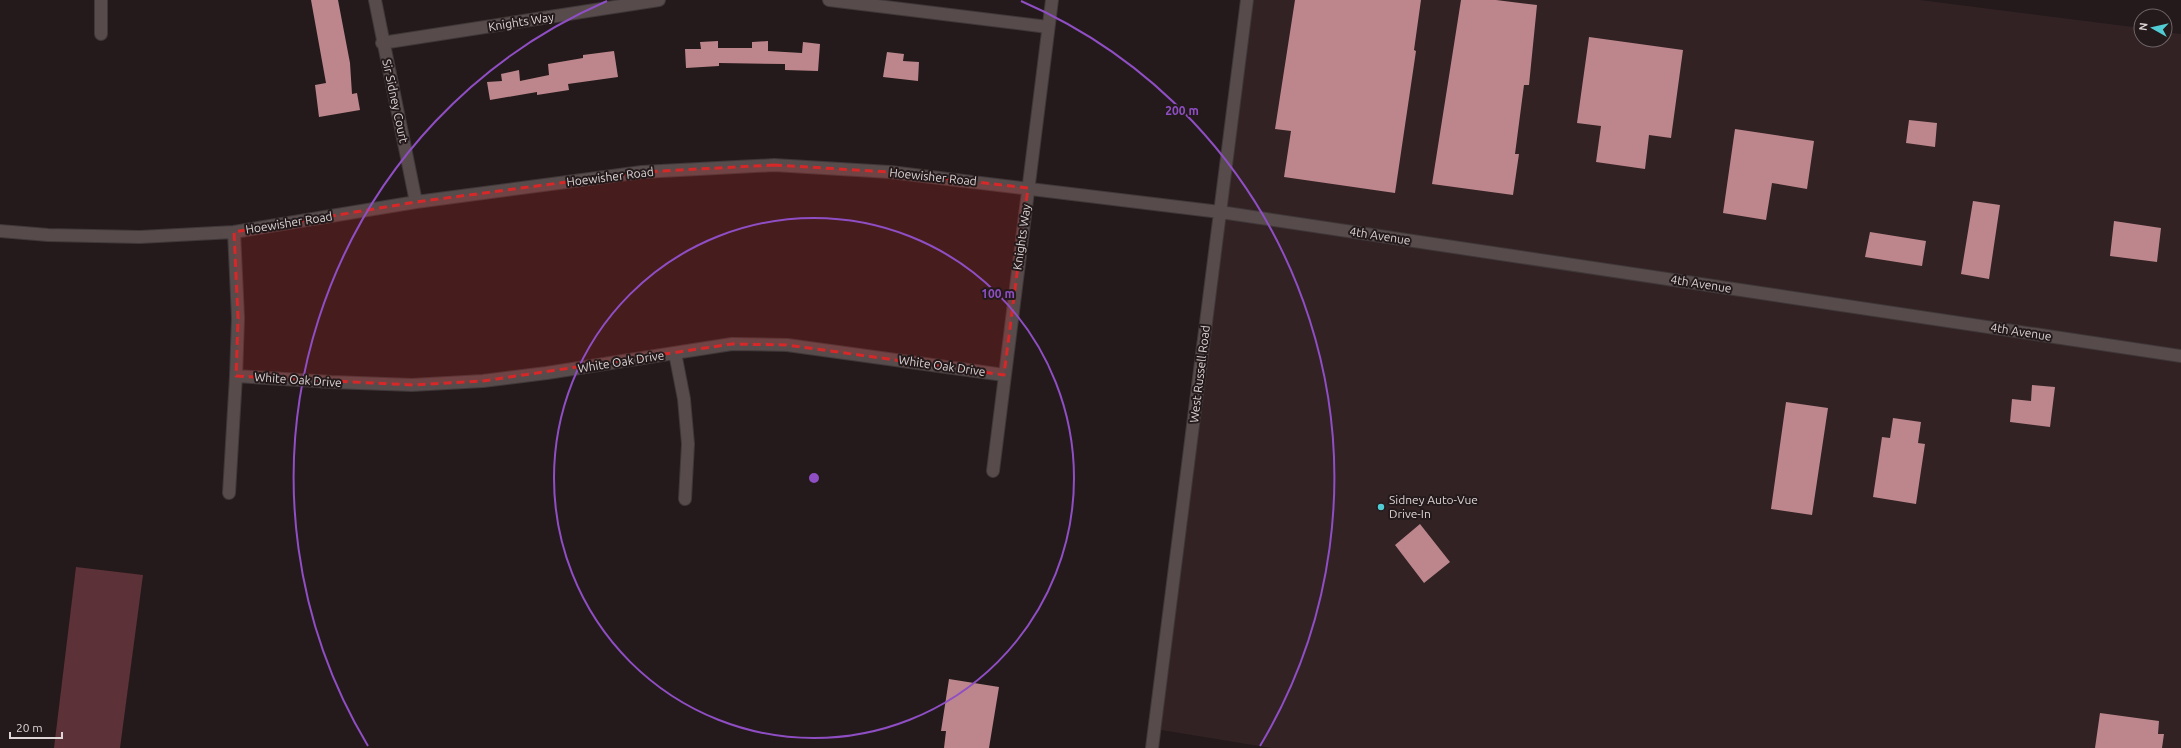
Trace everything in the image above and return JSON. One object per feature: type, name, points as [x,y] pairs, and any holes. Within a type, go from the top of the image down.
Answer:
[{"type":"street","points":[[101,0],[101,34]]},
{"type":"street","name":"Sir Sidney Court","points":[[375,0],[382,43],[416,202]]},
{"type":"street","name":"Knights Way","points":[[382,43],[659,0]]},
{"type":"street","points":[[829,0],[1048,27]]},
{"type":"street","name":"Knights Way","points":[[993,471],[1052,0]]},
{"type":"street","name":"West Russell Road","points":[[1152,748],[1247,0]]},
{"type":"street","name":"Hoewisher Road","points":[[0,232],[48,235],[140,236],[234,232],[416,202],[642,172],[774,165],[890,172],[1220,212]]},
{"type":"street","name":"4th Avenue","points":[[1220,212],[2181,356]]},
{"type":"street","points":[[229,494],[238,318],[234,232]]},
{"type":"street","name":"White Oak Drive","points":[[236,376],[412,385],[483,381],[547,373],[732,344],[787,345],[1004,375]]},
{"type":"street","points":[[675,353],[684,399],[688,444],[685,499]]},
{"type":"highlighted area","points":[[774,165],[890,172],[1028,188],[1004,375],[787,345],[732,344],[483,381],[412,385],[236,376],[238,318],[234,232],[416,202],[642,172]]},
{"type":"shaded area","points":[[1247,0],[1920,0],[2133,27],[2133,48],[2173,48],[2173,33],[2181,34],[2181,748],[1271,748],[1155,729]]},
{"type":"shaded area","points":[[76,567],[143,575],[120,748],[54,748]]},
{"type":"building","points":[[311,0],[338,0],[350,63],[352,94],[357,93],[360,110],[319,117],[315,85],[326,83]]},
{"type":"building","points":[[1295,0],[1421,0],[1414,50],[1416,51],[1395,193],[1284,177],[1291,131],[1275,129]]},
{"type":"building","points":[[1461,0],[1496,0],[1537,5],[1529,85],[1524,85],[1515,154],[1519,154],[1513,195],[1432,184]]},
{"type":"building","points":[[1589,37],[1683,50],[1671,138],[1649,135],[1645,169],[1596,162],[1601,126],[1577,123]]},
{"type":"building","points":[[718,41],[718,48],[752,48],[752,42],[768,41],[768,51],[802,53],[803,42],[820,44],[818,71],[785,70],[785,64],[719,63],[719,66],[686,68],[685,49],[701,49],[700,42]]},
{"type":"building","points":[[614,51],[618,77],[568,84],[569,90],[537,95],[537,92],[490,100],[487,82],[502,81],[501,74],[519,70],[520,81],[549,75],[548,64],[583,58],[583,55]]},
{"type":"building","points":[[887,52],[904,54],[903,61],[919,62],[918,81],[883,77]]},
{"type":"building","points":[[1909,120],[1937,123],[1935,147],[1906,143]]},
{"type":"building","points":[[1735,129],[1814,141],[1807,189],[1772,183],[1766,220],[1723,213]]},
{"type":"building","points":[[1973,201],[2000,205],[1989,279],[1961,274]]},
{"type":"building","points":[[2114,221],[2161,228],[2157,262],[2110,256]]},
{"type":"building","points":[[1870,232],[1926,241],[1922,266],[1865,257]]},
{"type":"building","points":[[2032,385],[2055,387],[2050,427],[2010,422],[2012,399],[2031,401]]},
{"type":"building","points":[[1786,402],[1828,408],[1812,515],[1771,509]]},
{"type":"building","points":[[1893,418],[1921,422],[1918,443],[1925,444],[1916,504],[1873,497],[1882,437],[1890,438]]},
{"type":"building","points":[[1420,524],[1450,562],[1424,583],[1395,545]]},
{"type":"building","points":[[949,679],[999,687],[989,748],[944,748],[946,731],[941,731]]},
{"type":"building","points":[[2100,713],[2159,721],[2158,734],[2164,734],[2162,748],[2095,748]]},
{"type":"place","name":"Sidney Auto-Vue Drive-In","points":[[1381,507]]}]
